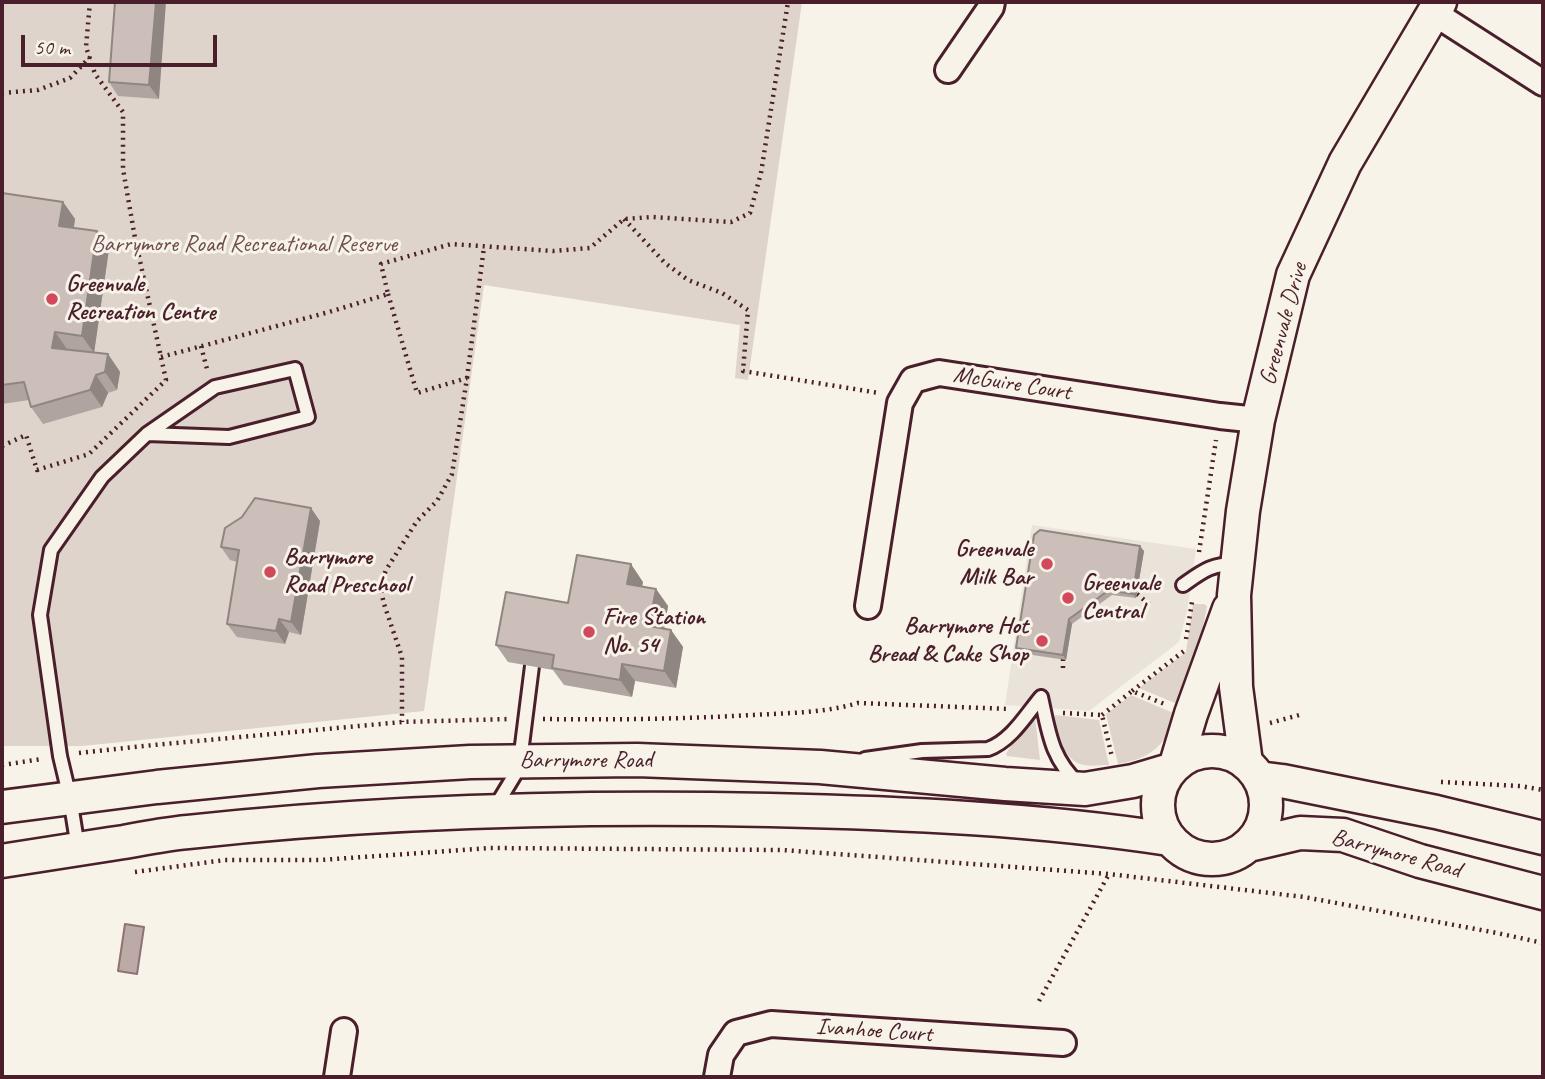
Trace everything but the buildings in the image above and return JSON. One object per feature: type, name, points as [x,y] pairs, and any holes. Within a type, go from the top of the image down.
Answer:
[{"type":"street","points":[[948,70],[992,2]]},
{"type":"street","points":[[1437,7],[1543,83]]},
{"type":"street","name":"Greenvale Drive","points":[[1253,771],[1236,687],[1234,595],[1243,511],[1258,420],[1293,275],[1345,163],[1437,7]]},
{"type":"street","name":"McGuire Court","points":[[900,403],[913,380],[939,373],[1258,420]]},
{"type":"street","points":[[868,606],[900,403]]},
{"type":"street","name":"Greenvale Drive","points":[[1173,767],[1234,595]]},
{"type":"street","points":[[1211,751],[1230,754],[1253,771],[1266,795],[1266,814],[1260,831],[1249,845],[1230,857],[1207,860],[1186,853],[1169,839],[1158,817],[1159,792],[1173,767],[1192,754],[1211,751]]},
{"type":"street","name":"Barrymore Road","points":[[2,807],[157,787],[318,771],[470,762],[637,760],[820,767],[1085,789],[1133,781],[1173,767]]},
{"type":"street","name":"Barrymore Road","points":[[1253,771],[1282,781],[1436,812],[1543,838]]},
{"type":"street","name":"Barrymore Road","points":[[2,861],[184,832],[309,820],[492,810],[706,809],[872,812],[1018,821],[1169,839]]},
{"type":"street","name":"Barrymore Road","points":[[1249,845],[1300,833],[1343,835],[1420,861],[1543,893]]},
{"type":"street","name":"Ivanhoe Court","points":[[717,1077],[721,1055],[736,1033],[771,1024],[1063,1043]]},
{"type":"street","points":[[337,1077],[344,1031]]},
{"type":"lane","points":[[79,849],[60,756],[40,615],[51,551],[102,477],[147,434],[215,387],[295,369],[308,416],[229,437],[147,434]]},
{"type":"lane","points":[[1183,585],[1208,568],[1237,564]]},
{"type":"lane","points":[[492,810],[514,776],[520,761],[532,666]]},
{"type":"lane","points":[[820,767],[922,751],[988,749],[999,745],[1041,697],[1058,760],[1085,789]]},
{"type":"path","points":[[2,446],[26,435],[37,470],[89,454],[166,380],[123,169],[123,113],[95,74],[86,47],[90,2]]},
{"type":"path","points":[[467,378],[417,393],[381,264],[451,244],[553,251],[590,248],[624,219],[652,217],[731,222],[750,213],[761,173],[788,2]]},
{"type":"path","points":[[2,93],[38,90],[70,78],[90,57]]},
{"type":"path","points":[[624,219],[665,263],[688,280],[722,293],[748,310],[743,371],[881,393],[900,403]]},
{"type":"path","points":[[402,722],[402,657],[380,586],[386,570],[417,521],[437,501],[452,474],[485,247]]},
{"type":"path","points":[[161,357],[388,294]]},
{"type":"path","points":[[1137,594],[1150,605]]},
{"type":"path","points":[[1063,659],[1063,669]]},
{"type":"path","points":[[1044,712],[1102,715],[1132,691],[1178,710]]},
{"type":"path","points":[[2,765],[154,745],[402,722],[525,718],[716,718],[809,712],[858,703],[1030,711]]},
{"type":"path","points":[[1267,723],[1303,714]]},
{"type":"path","points":[[1102,715],[1114,763]]},
{"type":"path","points":[[1437,782],[1520,786],[1543,790]]},
{"type":"path","points":[[122,873],[225,860],[321,860],[490,848],[782,850],[1109,874],[1304,897],[1543,943]]},
{"type":"path","points":[[1039,1001],[1109,874]]},
{"type":"shaded area","points":[[1032,525],[1196,549],[1187,611],[1179,642],[1089,711],[1005,705]]},
{"type":"shaded area","points":[[125,924],[144,927],[137,974],[118,971]]},
{"type":"green space","name":"Barrymore Road Recreational Reserve","points":[[2,2],[802,2],[748,380],[735,378],[740,325],[484,285],[424,711],[82,746],[2,746]]},
{"type":"green space","points":[[1193,604],[1207,606],[1196,664],[1182,706],[1139,688],[1186,652]]},
{"type":"green space","points":[[1131,695],[1178,715],[1168,735],[1156,749],[1140,758],[1118,764],[1106,714]]},
{"type":"green space","points":[[1034,715],[1040,760],[1007,756],[1028,716]]},
{"type":"green space","points":[[1055,715],[1099,720],[1109,765],[1090,766],[1074,761],[1057,736]]},
{"type":"place","name":"Greenvale Recreation Centre","points":[[52,299]]},
{"type":"place","name":"Greenvale Milk Bar","points":[[1047,564]]},
{"type":"place","name":"Barrymore Road Preschool","points":[[270,572]]},
{"type":"place","name":"Greenvale Central","points":[[1068,598]]},
{"type":"place","name":"Fire Station No. 54","points":[[589,632]]},
{"type":"place","name":"Barrymore Hot Bread & Cake Shop","points":[[1042,641]]}]
